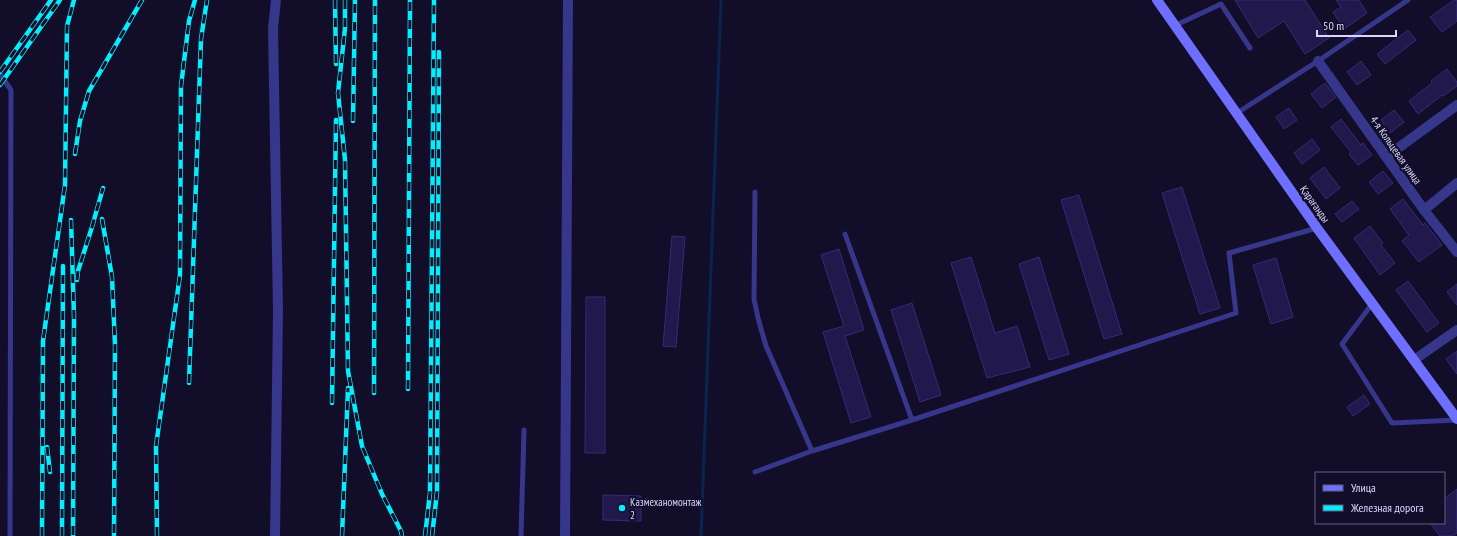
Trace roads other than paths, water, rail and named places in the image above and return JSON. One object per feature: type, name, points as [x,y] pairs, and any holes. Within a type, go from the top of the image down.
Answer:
[{"type":"main road","name":"Қарағанды","points":[[1157,0],[1317,228],[1457,419]]},
{"type":"street","points":[[275,536],[278,311],[273,28],[276,0]]},
{"type":"street","points":[[565,536],[568,0]]},
{"type":"street","name":"4-я Кольцевая улица","points":[[1318,61],[1424,210],[1457,252]]},
{"type":"street","points":[[1386,157],[1456,108]]},
{"type":"street","points":[[1424,210],[1457,183]]},
{"type":"street","points":[[1414,360],[1457,330]]},
{"type":"lane","points":[[1237,113],[1318,61],[1408,0]]},
{"type":"lane","points":[[1174,26],[1221,4],[1250,48]]},
{"type":"lane","points":[[0,74],[11,90],[10,536]]},
{"type":"lane","points":[[755,192],[754,300],[766,346],[812,451]]},
{"type":"lane","points":[[755,472],[812,451],[912,420],[1236,312],[1229,253],[1317,228]]},
{"type":"lane","points":[[846,234],[912,420]]},
{"type":"lane","points":[[1372,304],[1342,344],[1392,423],[1457,419]]},
{"type":"lane","points":[[521,536],[524,430]]},
{"type":"waterway","points":[[701,536],[721,0]]},
{"type":"railway","points":[[0,72],[51,0]]},
{"type":"railway","points":[[0,85],[60,0]]},
{"type":"railway","points":[[42,536],[43,341],[65,185],[67,26],[74,0]]},
{"type":"railway","points":[[75,154],[80,121],[89,91],[142,0]]},
{"type":"railway","points":[[157,536],[156,446],[180,275],[181,86],[189,21],[195,0]]},
{"type":"railway","points":[[189,383],[201,39],[207,0]]},
{"type":"railway","points":[[335,0],[336,64]]},
{"type":"railway","points":[[345,0],[345,28],[338,93],[345,160],[348,371],[362,446],[382,494],[401,531],[402,536]]},
{"type":"railway","points":[[353,121],[355,0]]},
{"type":"railway","points":[[374,393],[375,0]]},
{"type":"railway","points":[[408,389],[410,0]]},
{"type":"railway","points":[[425,536],[430,493],[434,0]]},
{"type":"railway","points":[[432,536],[437,492],[439,52]]},
{"type":"railway","points":[[332,403],[336,120]]},
{"type":"railway","points":[[77,280],[78,271],[103,188]]},
{"type":"railway","points":[[102,219],[112,277],[115,345],[114,536]]},
{"type":"railway","points":[[71,220],[74,317],[73,536]]},
{"type":"railway","points":[[62,536],[63,266]]},
{"type":"railway","points":[[342,536],[348,388]]},
{"type":"railway","points":[[47,447],[50,472]]},
{"type":"place","name":"Казмеханомонтаж 2","points":[[622,508]]}]
